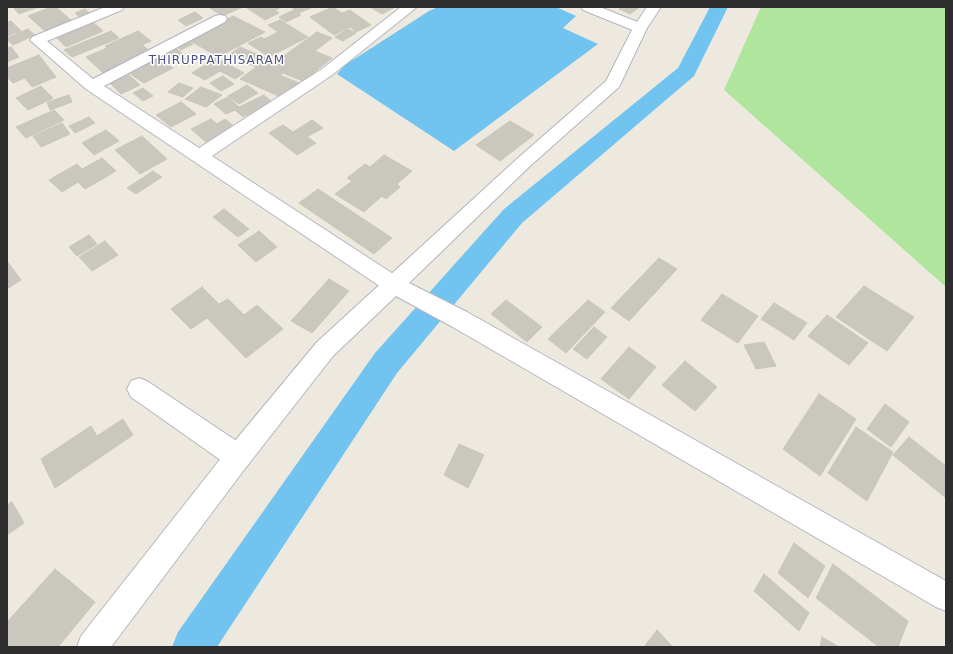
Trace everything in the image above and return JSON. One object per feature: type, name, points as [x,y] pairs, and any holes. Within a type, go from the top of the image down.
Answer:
[{"type":"street","points":[[117,7],[38,40],[92,86],[394,285],[459,319],[946,597]]},
{"type":"street","points":[[200,156],[328,72],[410,7]]},
{"type":"street","points":[[588,7],[640,28]]},
{"type":"street","points":[[92,647],[238,457],[325,349],[524,162],[613,84],[640,28],[654,7]]},
{"type":"street","points":[[92,86],[220,19]]},
{"type":"street","points":[[139,389],[238,457]]},
{"type":"green space","points":[[761,7],[946,7],[946,287],[724,90]]},
{"type":"water","points":[[438,7],[556,7],[576,16],[563,28],[598,44],[454,151],[337,74],[345,65],[429,11]]},
{"type":"building","points":[[13,7],[38,7],[19,14]]},
{"type":"building","points":[[51,7],[56,7],[72,21],[46,32],[28,16]]},
{"type":"building","points":[[243,7],[222,16],[210,8]]},
{"type":"building","points":[[282,7],[275,10],[279,13],[265,20],[247,8]]},
{"type":"building","points":[[291,7],[313,7],[299,13]]},
{"type":"building","points":[[333,7],[342,13],[350,10],[371,25],[356,32],[350,27],[334,35],[310,17]]},
{"type":"building","points":[[370,7],[395,7],[382,14]]},
{"type":"building","points":[[622,7],[640,7],[630,14],[619,9]]},
{"type":"building","points":[[85,9],[91,14],[81,18],[75,13]]},
{"type":"building","points":[[294,10],[301,15],[286,22],[279,17]]},
{"type":"building","points":[[195,12],[203,18],[186,26],[178,20]]},
{"type":"building","points":[[233,16],[265,32],[218,57],[189,40]]},
{"type":"building","points":[[280,20],[308,37],[269,57],[248,43],[261,37],[264,39],[278,32],[268,25]]},
{"type":"building","points":[[11,21],[21,31],[7,36],[7,22]]},
{"type":"building","points":[[94,23],[103,31],[66,47],[57,38]]},
{"type":"building","points":[[28,29],[35,35],[13,45],[7,40],[7,38]]},
{"type":"building","points":[[348,29],[356,33],[343,41],[335,37]]},
{"type":"building","points":[[111,31],[119,38],[72,57],[64,50]]},
{"type":"building","points":[[138,31],[151,41],[142,45],[150,51],[103,73],[86,57],[107,48],[105,46]]},
{"type":"building","points":[[317,32],[332,38],[315,51],[332,58],[303,81],[283,73],[280,75],[299,83],[281,97],[240,79],[256,67],[229,55],[240,47],[275,62]]},
{"type":"building","points":[[186,40],[193,44],[181,50],[174,45]]},
{"type":"building","points":[[11,47],[19,57],[7,62],[7,48]]},
{"type":"building","points":[[174,47],[182,53],[167,61],[159,55]]},
{"type":"building","points":[[39,55],[56,77],[32,87],[25,78],[13,83],[7,77],[7,68]]},
{"type":"building","points":[[158,58],[173,68],[144,83],[129,73]]},
{"type":"building","points":[[216,58],[244,73],[235,79],[220,71],[205,80],[192,73]]},
{"type":"building","points":[[129,75],[140,85],[121,94],[110,83]]},
{"type":"building","points":[[223,76],[234,84],[221,91],[210,83]]},
{"type":"building","points":[[179,83],[193,88],[183,97],[168,92]]},
{"type":"building","points":[[247,85],[258,93],[239,104],[228,96]]},
{"type":"building","points":[[41,86],[53,98],[28,110],[16,98]]},
{"type":"building","points":[[201,87],[222,95],[206,107],[185,99]]},
{"type":"building","points":[[143,88],[153,96],[143,101],[133,93]]},
{"type":"building","points":[[69,95],[72,102],[50,110],[47,102]]},
{"type":"building","points":[[264,95],[272,102],[243,117],[235,110],[226,114],[214,104],[228,97],[239,107]]},
{"type":"building","points":[[181,102],[196,114],[171,127],[156,115]]},
{"type":"building","points":[[54,110],[64,120],[26,138],[16,127]]},
{"type":"building","points":[[89,117],[95,123],[75,133],[69,126]]},
{"type":"building","points":[[211,119],[217,124],[225,119],[235,127],[206,142],[191,129]]},
{"type":"building","points":[[312,120],[323,128],[307,137],[316,143],[297,155],[269,133],[283,125],[293,132]]},
{"type":"building","points":[[510,121],[534,135],[500,161],[476,145]]},
{"type":"building","points":[[62,123],[70,134],[41,147],[33,136]]},
{"type":"building","points":[[106,130],[119,141],[94,155],[82,143]]},
{"type":"building","points":[[142,136],[167,159],[140,174],[115,150]]},
{"type":"building","points":[[384,155],[412,171],[397,184],[400,187],[386,199],[382,196],[364,212],[335,194],[352,181],[347,178],[365,164],[370,167]]},
{"type":"building","points":[[102,158],[116,171],[85,189],[78,182],[62,192],[49,180],[77,164],[82,169]]},
{"type":"building","points":[[153,171],[162,177],[136,194],[127,188]]},
{"type":"building","points":[[318,189],[392,238],[374,254],[299,203]]},
{"type":"building","points":[[224,209],[249,229],[238,237],[213,217]]},
{"type":"building","points":[[259,231],[277,247],[256,262],[238,245]]},
{"type":"building","points":[[89,235],[97,244],[77,256],[69,247]]},
{"type":"building","points":[[105,241],[118,255],[92,271],[79,257]]},
{"type":"building","points":[[659,258],[677,269],[629,321],[611,308]]},
{"type":"building","points":[[7,261],[21,280],[7,289]]},
{"type":"building","points":[[329,279],[349,291],[312,333],[291,321]]},
{"type":"building","points":[[864,286],[914,317],[887,351],[836,317]]},
{"type":"building","points":[[202,287],[219,304],[228,299],[244,315],[257,305],[283,329],[246,358],[207,318],[191,329],[171,309]]},
{"type":"building","points":[[722,294],[758,316],[738,343],[701,320]]},
{"type":"building","points":[[506,300],[542,327],[527,342],[491,314]]},
{"type":"building","points":[[588,300],[605,312],[566,353],[548,339]]},
{"type":"building","points":[[774,303],[807,323],[794,340],[761,319]]},
{"type":"building","points":[[827,315],[868,343],[849,365],[808,336]]},
{"type":"building","points":[[594,327],[607,337],[587,359],[573,349]]},
{"type":"building","points":[[764,342],[776,366],[756,369],[744,345]]},
{"type":"building","points":[[629,347],[656,367],[629,399],[601,379]]},
{"type":"building","points":[[685,361],[717,387],[695,411],[662,385]]},
{"type":"building","points":[[819,394],[856,419],[820,476],[783,449]]},
{"type":"building","points":[[885,404],[909,422],[891,447],[867,429]]},
{"type":"building","points":[[123,419],[133,435],[55,488],[41,459],[91,426],[97,436]]},
{"type":"building","points":[[856,427],[893,452],[867,501],[828,473]]},
{"type":"building","points":[[909,437],[946,466],[946,498],[893,455]]},
{"type":"building","points":[[459,444],[484,455],[468,488],[444,475]]},
{"type":"building","points":[[12,502],[24,523],[7,535],[7,505]]},
{"type":"building","points":[[794,543],[825,566],[808,598],[778,573]]},
{"type":"building","points":[[833,564],[908,621],[898,647],[879,647],[816,598]]},
{"type":"building","points":[[55,569],[95,602],[58,647],[7,647],[7,622]]},
{"type":"building","points":[[764,574],[809,613],[799,631],[754,591]]},
{"type":"building","points":[[657,630],[673,647],[644,647]]},
{"type":"building","points":[[822,637],[839,647],[820,647]]},
{"type":"waterway","points":[[193,647],[386,363],[513,216],[687,71],[719,7]]},
{"type":"district","name":"THIRUPPATHISARAM","points":[[217,61]]}]
